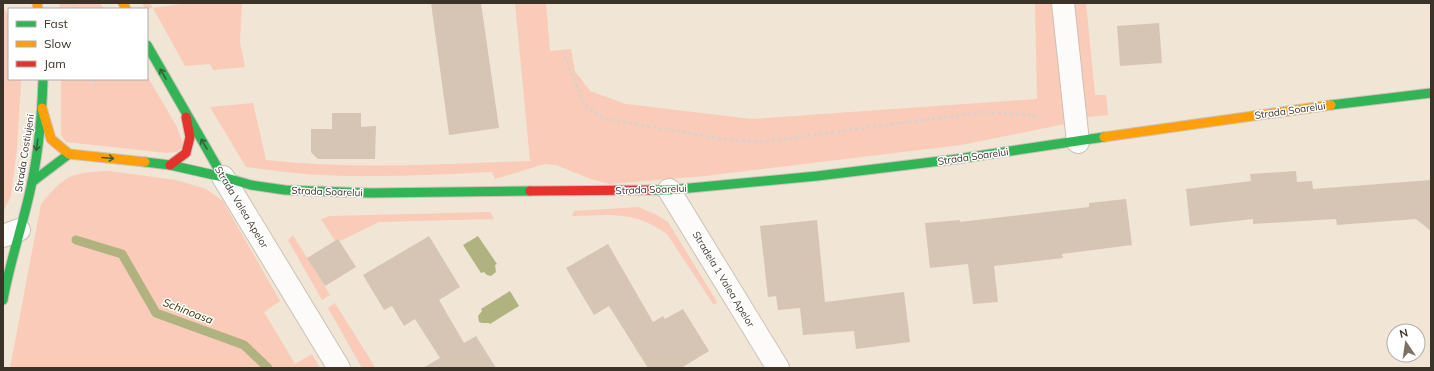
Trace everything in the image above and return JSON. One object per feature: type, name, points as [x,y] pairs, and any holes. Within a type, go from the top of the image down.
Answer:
[{"type":"street","points":[[1063,3],[1078,142]]},
{"type":"street","name":"Strada Valea Apelor","points":[[148,47],[223,177],[339,368]]},
{"type":"street","name":"Strada Costiujeni","points":[[3,300],[11,233],[32,182],[42,108],[43,80]]},
{"type":"street","name":"Strada Soarelui","points":[[69,154],[170,165],[251,185],[300,191],[378,193],[669,190],[833,174],[957,159],[1289,110],[1431,94]]},
{"type":"street","points":[[32,182],[69,154],[51,139],[42,108]]},
{"type":"street","points":[[170,165],[186,153],[190,137],[185,111]]},
{"type":"street","name":"Stradela 1 Valea Apelor","points":[[669,190],[778,368]]},
{"type":"path","points":[[565,56],[584,104],[605,119],[730,140],[763,142],[982,112],[1032,115],[1038,119]]},
{"type":"path","points":[[94,80],[96,89]]},
{"type":"shaded area","points":[[59,3],[100,3],[103,8],[60,8]]},
{"type":"shaded area","points":[[142,3],[150,3],[153,8],[148,9],[144,8]]},
{"type":"shaded area","points":[[189,3],[242,3],[240,42],[245,67],[213,70],[210,64],[185,66],[153,8]]},
{"type":"shaded area","points":[[515,3],[546,3],[550,51],[571,49],[575,71],[590,91],[626,104],[752,119],[1037,99],[1035,3],[1057,3],[1068,103],[1065,124],[961,145],[705,176],[609,184],[591,179],[556,165],[545,164],[495,179],[492,172],[393,176],[343,176],[294,173],[246,167],[210,107],[253,103],[266,160],[365,166],[530,161]]},
{"type":"shaded area","points":[[1072,3],[1086,3],[1095,95],[1106,95],[1108,115],[1087,117],[1074,36]]},
{"type":"shaded area","points":[[3,7],[8,14],[8,80],[20,80],[21,83],[17,148],[11,196],[3,212]]},
{"type":"shaded area","points":[[148,78],[177,127],[184,147],[176,152],[167,153],[66,142],[61,135],[61,80],[148,80]]},
{"type":"shaded area","points":[[109,171],[176,180],[206,189],[223,201],[280,301],[264,312],[295,364],[312,354],[320,368],[10,368],[41,204],[57,186],[70,177],[77,174]]},
{"type":"shaded area","points":[[638,207],[657,215],[668,222],[717,302],[714,305],[667,234],[655,226],[632,217],[610,215],[572,216],[574,211]]},
{"type":"shaded area","points":[[490,212],[494,219],[379,222],[340,241],[338,239],[335,241],[321,219],[330,216]]},
{"type":"shaded area","points":[[293,235],[330,295],[322,300],[288,240]]},
{"type":"shaded area","points":[[478,236],[497,264],[495,265],[496,272],[491,276],[484,272],[481,273],[463,245]]},
{"type":"shaded area","points":[[510,291],[519,306],[490,324],[479,322],[478,316],[482,311],[481,309]]},
{"type":"shaded area","points":[[335,303],[375,368],[362,368],[328,308]]},
{"type":"building","points":[[431,3],[481,3],[499,128],[449,135]]},
{"type":"building","points":[[1159,23],[1162,63],[1120,66],[1117,26]]},
{"type":"building","points":[[332,113],[361,113],[361,127],[376,126],[375,159],[318,159],[311,152],[311,129],[332,129]]},
{"type":"building","points":[[1296,171],[1297,182],[1312,181],[1313,189],[1431,180],[1431,231],[1416,219],[1337,225],[1336,219],[1253,224],[1253,219],[1190,226],[1186,189],[1251,181],[1250,174]]},
{"type":"building","points":[[1126,199],[1132,245],[1062,254],[1063,258],[994,266],[998,302],[973,304],[968,264],[930,268],[925,223],[960,220],[960,222],[1089,207],[1089,203]]},
{"type":"building","points":[[817,220],[825,302],[904,292],[910,342],[856,349],[854,331],[803,335],[800,308],[778,310],[776,296],[768,297],[760,226]]},
{"type":"building","points":[[429,236],[460,287],[439,300],[464,343],[476,336],[496,368],[423,368],[440,358],[415,319],[404,326],[392,306],[384,310],[363,275]]},
{"type":"building","points":[[338,239],[356,267],[325,286],[307,258]]},
{"type":"building","points":[[608,244],[653,322],[663,316],[665,319],[683,309],[709,351],[681,368],[648,368],[609,306],[594,315],[566,268]]},
{"type":"waterway","name":"Schinoasa","points":[[76,240],[122,254],[156,313],[244,345],[268,368]]},
{"type":"traffic: fast","points":[[148,47],[223,177]]},
{"type":"traffic: fast","points":[[3,300],[9,270],[29,197],[37,156],[43,80]]},
{"type":"traffic: fast","points":[[1331,105],[1431,93]]},
{"type":"traffic: fast","points":[[650,190],[669,190],[817,176],[957,159],[1104,137]]},
{"type":"traffic: fast","points":[[32,182],[69,154]]},
{"type":"traffic: fast","points":[[145,162],[170,165],[251,185],[285,190],[370,193],[530,191]]},
{"type":"traffic: slow","points":[[37,3],[38,8]]},
{"type":"traffic: slow","points":[[123,3],[126,8]]},
{"type":"traffic: slow","points":[[1104,137],[1331,105]]},
{"type":"traffic: slow","points":[[42,108],[51,139],[69,154],[145,162]]},
{"type":"traffic: jam","points":[[170,165],[186,153],[190,137],[186,117]]},
{"type":"traffic: jam","points":[[530,191],[650,190]]}]
